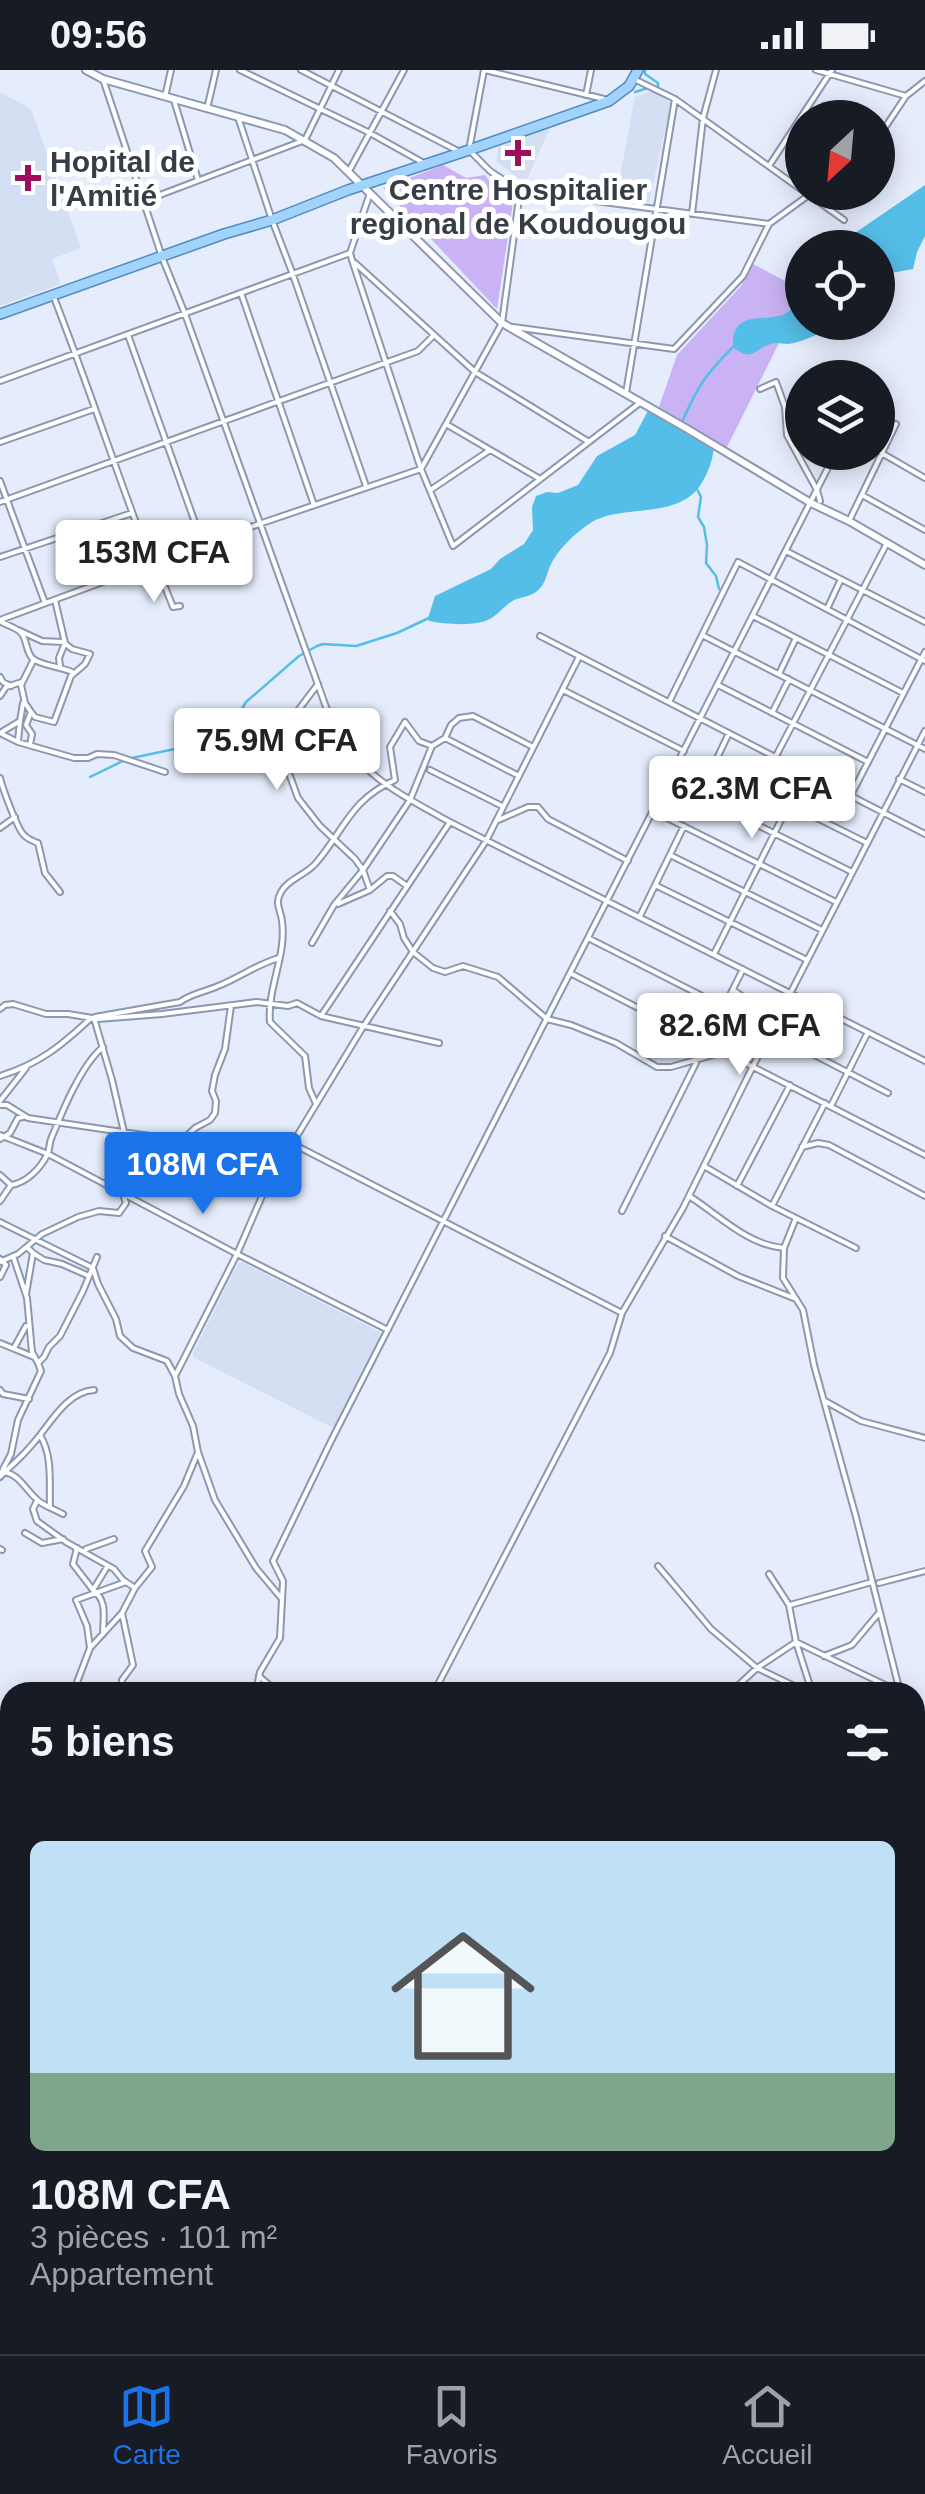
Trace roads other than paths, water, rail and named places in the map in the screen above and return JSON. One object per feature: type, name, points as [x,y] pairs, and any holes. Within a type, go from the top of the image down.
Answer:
[{"type":"main road","points":[[0,314],[609,100],[624,91],[636,73]]},
{"type":"street","points":[[164,97],[171,70]]},
{"type":"street","points":[[207,109],[216,70]]},
{"type":"street","points":[[240,70],[426,164]]},
{"type":"street","points":[[300,70],[465,152],[520,191],[769,224]]},
{"type":"street","points":[[143,201],[305,140],[339,70]]},
{"type":"street","points":[[349,172],[404,70]]},
{"type":"street","points":[[465,152],[485,70],[609,100]]},
{"type":"street","points":[[586,95],[592,70]]},
{"type":"street","points":[[692,214],[703,118],[716,70]]},
{"type":"street","points":[[816,70],[906,96]]},
{"type":"street","points":[[90,71],[103,79],[267,124],[305,140],[334,158],[505,325],[925,565]]},
{"type":"street","points":[[769,166],[831,72]]},
{"type":"street","points":[[636,73],[785,177]]},
{"type":"street","points":[[103,79],[259,524],[331,720],[346,745],[384,784],[450,822],[925,1061]]},
{"type":"street","points":[[895,112],[906,96],[925,81]]},
{"type":"street","points":[[626,394],[676,99]]},
{"type":"street","points":[[174,100],[198,180]]},
{"type":"street","points":[[238,118],[367,488]]},
{"type":"street","points":[[0,621],[153,562],[421,469],[505,325],[520,191]]},
{"type":"street","points":[[370,194],[351,256],[421,469],[453,546],[641,402]]},
{"type":"street","points":[[505,325],[674,348],[743,276],[769,224],[786,210]]},
{"type":"street","points":[[830,210],[844,220]]},
{"type":"street","points":[[0,381],[292,272],[351,256]]},
{"type":"street","points":[[351,256],[475,372],[589,442]]},
{"type":"street","points":[[242,293],[314,506]]},
{"type":"street","points":[[52,295],[132,514],[173,607],[180,606]]},
{"type":"street","points":[[128,334],[203,545]]},
{"type":"street","points":[[0,502],[418,350],[434,335]]},
{"type":"street","points":[[760,390],[776,382],[785,407],[787,434],[817,490]]},
{"type":"street","points":[[0,442],[94,409]]},
{"type":"street","points":[[446,424],[540,479]]},
{"type":"street","points":[[430,490],[490,450]]},
{"type":"street","points":[[895,461],[925,478]]},
{"type":"street","points":[[258,1682],[280,1638],[283,1581],[273,1561],[570,972],[786,550],[815,502],[827,470]]},
{"type":"street","points":[[849,522],[872,470]]},
{"type":"street","points":[[0,480],[45,603]]},
{"type":"street","points":[[862,495],[925,530]]},
{"type":"street","points":[[0,558],[132,514]]},
{"type":"street","points":[[776,757],[887,543]]},
{"type":"street","points":[[786,550],[925,622]]},
{"type":"street","points":[[669,702],[738,562],[923,660]]},
{"type":"street","points":[[826,609],[841,579]]},
{"type":"street","points":[[55,600],[65,643],[58,658],[60,666]]},
{"type":"street","points":[[753,616],[904,694]]},
{"type":"street","points":[[0,621],[42,641],[65,643],[90,654],[74,672],[54,722],[35,717],[24,698]]},
{"type":"street","points":[[18,630],[34,660],[74,672]]},
{"type":"street","points":[[702,634],[925,749]]},
{"type":"street","points":[[540,636],[925,834]]},
{"type":"street","points":[[779,674],[796,638]]},
{"type":"street","points":[[851,795],[925,652]]},
{"type":"street","points":[[175,1376],[266,1187],[363,1027],[486,841],[579,656]]},
{"type":"street","points":[[18,742],[24,698],[22,682],[34,660]]},
{"type":"street","points":[[0,677],[11,686]]},
{"type":"street","points":[[772,712],[789,679]]},
{"type":"street","points":[[0,696],[6,687],[22,682]]},
{"type":"street","points":[[318,684],[289,728],[287,768],[298,798],[320,826],[346,848],[363,870],[370,890]]},
{"type":"street","points":[[718,684],[868,762]]},
{"type":"street","points":[[562,690],[684,751]]},
{"type":"street","points":[[30,744],[32,734],[26,725],[31,712]]},
{"type":"street","points":[[312,943],[410,800],[432,746],[445,738],[459,718],[468,715],[533,747]]},
{"type":"street","points":[[0,733],[20,721]]},
{"type":"street","points":[[316,1104],[309,1088],[305,1056],[270,1022],[268,1004],[279,958],[282,920],[278,896],[286,884],[315,864],[358,804],[395,780],[390,746],[406,722],[419,741],[432,746]]},
{"type":"street","points":[[439,1682],[610,1352],[622,1313],[704,1166],[925,731]]},
{"type":"street","points":[[0,733],[74,758],[114,755],[165,772]]},
{"type":"street","points":[[699,796],[730,733]]},
{"type":"street","points":[[445,738],[519,776]]},
{"type":"street","points":[[714,766],[867,843]]},
{"type":"street","points":[[430,770],[503,807]]},
{"type":"street","points":[[714,954],[805,772]]},
{"type":"street","points":[[0,779],[22,833],[38,843],[45,873],[60,892]]},
{"type":"street","points":[[900,780],[925,792]]},
{"type":"street","points":[[669,781],[852,872]]},
{"type":"street","points":[[496,821],[528,807],[538,807],[548,819],[628,861]]},
{"type":"street","points":[[653,811],[836,902]]},
{"type":"street","points":[[0,828],[14,816]]},
{"type":"street","points":[[321,1016],[450,822]]},
{"type":"street","points":[[639,917],[684,826]]},
{"type":"street","points":[[670,855],[822,930]]},
{"type":"street","points":[[334,906],[370,890],[388,876],[408,886]]},
{"type":"street","points":[[655,885],[807,960]]},
{"type":"street","points":[[390,911],[412,952],[432,968],[445,972],[463,966],[498,978],[547,1018],[605,1038],[658,1067],[671,1068],[725,1052]]},
{"type":"street","points":[[588,938],[724,1007]]},
{"type":"street","points":[[28,1118],[0,1103],[22,1072],[60,1047],[93,1018],[180,1002],[279,958]]},
{"type":"street","points":[[622,1210],[744,968]]},
{"type":"street","points":[[570,972],[925,1155]]},
{"type":"street","points":[[732,990],[776,1019]]},
{"type":"street","points":[[0,1009],[13,1004],[46,1014],[93,1018],[257,1002],[288,1006],[297,1003],[321,1016],[439,1043]]},
{"type":"street","points":[[719,1017],[741,1024],[753,1004]]},
{"type":"street","points":[[122,1193],[140,1182],[148,1162],[157,1154],[174,1148],[215,1113],[212,1091],[225,1049],[230,1006]]},
{"type":"street","points":[[93,1018],[124,1132]]},
{"type":"street","points":[[770,1032],[888,1093]]},
{"type":"street","points":[[772,1206],[868,1032]]},
{"type":"street","points":[[0,1201],[11,1185],[25,1182],[48,1154],[50,1140],[83,1070],[103,1048]]},
{"type":"street","points":[[0,1076],[30,1066]]},
{"type":"street","points":[[738,1186],[790,1085]]},
{"type":"street","points":[[1,1137],[10,1132],[18,1118],[28,1118],[163,1138],[182,1156],[266,1187]]},
{"type":"street","points":[[1,1137],[48,1154],[388,1330]]},
{"type":"street","points":[[292,1144],[622,1313]]},
{"type":"street","points":[[802,1147],[829,1145],[925,1196]]},
{"type":"street","points":[[704,1166],[856,1248]]},
{"type":"street","points":[[0,1175],[11,1185]]},
{"type":"street","points":[[0,1276],[6,1266],[1,1261],[48,1231],[98,1210],[119,1214],[126,1203],[122,1193]]},
{"type":"street","points":[[688,1196],[748,1236],[768,1246],[784,1248]]},
{"type":"street","points":[[796,1218],[784,1248],[783,1278],[803,1310],[898,1682]]},
{"type":"street","points":[[0,1222],[93,1268],[120,1336],[133,1348],[167,1361],[193,1426],[215,1500],[256,1568],[282,1599]]},
{"type":"street","points":[[666,1236],[738,1276],[796,1299]]},
{"type":"street","points":[[27,1247],[44,1260],[89,1276]]},
{"type":"street","points":[[2,1473],[16,1425],[41,1371],[28,1322],[26,1295],[32,1253]]},
{"type":"street","points":[[14,1256],[26,1295]]},
{"type":"street","points":[[0,1344],[36,1360],[44,1357],[60,1336],[97,1256]]},
{"type":"street","points":[[14,1349],[28,1322]]},
{"type":"street","points":[[0,1390],[29,1399]]},
{"type":"street","points":[[2,1473],[69,1401],[82,1392],[94,1390]]},
{"type":"street","points":[[825,1402],[861,1421],[925,1438]]},
{"type":"street","points":[[40,1435],[48,1453],[50,1507]]},
{"type":"street","points":[[77,1682],[90,1648],[122,1613],[152,1567],[145,1551],[184,1486],[198,1452]]},
{"type":"street","points":[[10,1454],[19,1480]]},
{"type":"street","points":[[2,1473],[19,1480],[37,1501],[64,1514]]},
{"type":"street","points":[[37,1501],[33,1509],[35,1519],[108,1565],[135,1588]]},
{"type":"street","points":[[25,1533],[42,1543],[63,1540]]},
{"type":"street","points":[[103,1634],[104,1607],[73,1564],[81,1549],[114,1539]]},
{"type":"street","points":[[95,1592],[108,1565]]},
{"type":"street","points":[[658,1566],[711,1628],[757,1668],[787,1682]]},
{"type":"street","points":[[789,1605],[925,1571]]},
{"type":"street","points":[[768,1574],[789,1605],[806,1682]]},
{"type":"street","points":[[90,1648],[87,1626],[76,1602],[126,1582]]},
{"type":"street","points":[[824,1656],[852,1646],[880,1612]]},
{"type":"street","points":[[122,1613],[133,1665],[122,1682]]},
{"type":"street","points":[[741,1682],[796,1642]]},
{"type":"street","points":[[796,1642],[879,1682]]},
{"type":"street","points":[[259,1676],[266,1682]]},
{"type":"water","points":[[925,185],[925,236],[913,269],[895,272],[895,230],[859,230],[889,210],[895,210],[895,206]]},
{"type":"water","points":[[785,314],[785,340],[802,340],[771,344],[749,354],[733,347],[734,334],[745,321]]},
{"type":"water","points":[[650,407],[714,445],[708,472],[693,493],[667,507],[606,516],[592,522],[558,553],[538,590],[514,600],[490,619],[468,624],[429,621],[435,596],[491,569],[524,544],[533,530],[532,507],[536,496],[578,485],[597,456],[635,435]]},
{"type":"waterway","points":[[645,70],[658,83],[658,90]]},
{"type":"waterway","points":[[635,92],[648,88]]},
{"type":"waterway","points":[[682,422],[703,382],[733,347]]},
{"type":"waterway","points":[[697,489],[701,497],[698,517],[707,545],[706,563],[716,576],[719,589]]},
{"type":"waterway","points":[[90,777],[127,759],[189,746],[224,727],[246,702],[299,656],[317,646],[356,646],[431,617]]},
{"type":"place","name":"Centre Hospitalier regional de Koudougou","points":[[518,153]]},
{"type":"place","name":"Hopital de l'Amitié","points":[[28,178]]}]
